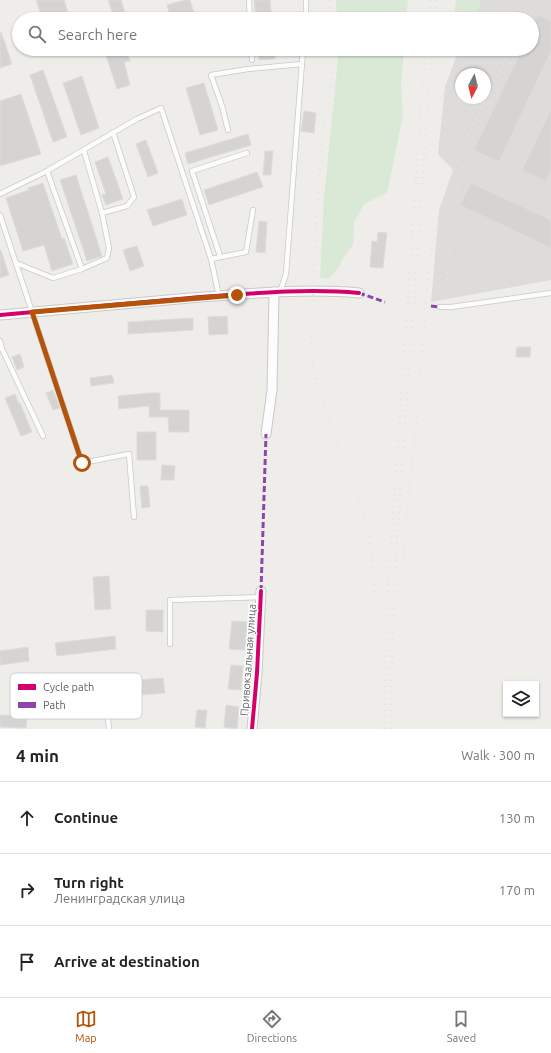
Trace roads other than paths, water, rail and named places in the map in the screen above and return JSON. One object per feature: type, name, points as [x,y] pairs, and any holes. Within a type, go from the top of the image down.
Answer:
[{"type":"street","points":[[0,315],[277,292],[330,290],[359,293]]},
{"type":"street","points":[[266,434],[272,390],[277,292]]},
{"type":"street","name":"Привокзальная улица","points":[[252,729],[258,673],[261,594]]},
{"type":"lane","points":[[249,0],[250,12]]},
{"type":"lane","points":[[306,0],[306,12]]},
{"type":"lane","points":[[252,56],[252,60]]},
{"type":"lane","points":[[277,292],[286,274],[303,56]]},
{"type":"lane","points":[[228,130],[222,106],[211,75],[302,64]]},
{"type":"lane","points":[[0,194],[47,171],[113,132],[161,108],[211,259],[219,296]]},
{"type":"lane","points":[[102,213],[127,206],[134,197],[113,132]]},
{"type":"lane","points":[[16,263],[53,278],[82,269],[107,258],[110,248],[102,213],[84,150]]},
{"type":"lane","points":[[220,256],[192,171],[247,153]]},
{"type":"lane","points":[[47,171],[82,269]]},
{"type":"lane","points":[[211,259],[246,252],[253,210]]},
{"type":"lane","points":[[0,215],[82,463],[129,454],[134,517]]},
{"type":"lane","points":[[440,307],[451,307],[551,293]]},
{"type":"lane","points":[[0,341],[2,349],[44,436]]},
{"type":"lane","points":[[170,644],[170,600],[261,594]]},
{"type":"lane","points":[[108,719],[109,729]]},
{"type":"railway","points":[[330,0],[331,12]]},
{"type":"railway","points":[[429,12],[430,0]]},
{"type":"railway","points":[[435,12],[436,0]]},
{"type":"railway","points":[[526,12],[531,0]]},
{"type":"railway","points":[[533,12],[539,0]]},
{"type":"railway","points":[[332,56],[330,92],[321,152],[317,206],[311,338],[313,372],[339,449],[361,506],[368,531],[374,569],[375,604]]},
{"type":"railway","points":[[384,729],[387,598],[425,56]]},
{"type":"railway","points":[[391,729],[396,555],[432,56]]},
{"type":"railway","points":[[401,578],[431,253],[452,176],[469,134],[507,56]]},
{"type":"railway","points":[[447,280],[452,215],[460,177],[479,128],[514,56]]}]
